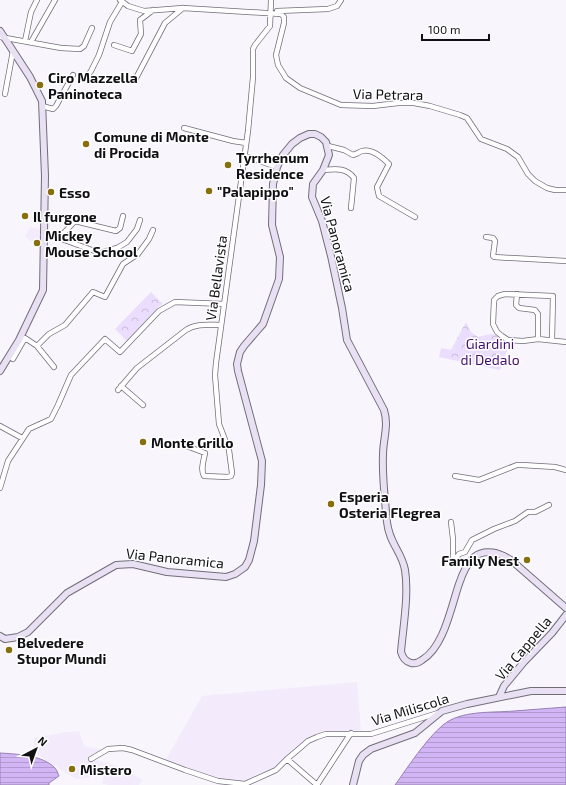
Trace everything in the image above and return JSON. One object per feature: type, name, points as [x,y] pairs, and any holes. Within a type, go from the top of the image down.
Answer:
[{"type":"street","points":[[25,41],[31,12],[37,0]]},
{"type":"street","points":[[31,42],[56,0]]},
{"type":"street","name":"Via Bellavista","points":[[184,445],[205,453],[202,469],[202,474],[204,476],[228,477],[232,473],[229,450],[219,424],[215,375],[238,194],[245,156],[253,77],[253,49],[270,26],[271,0]]},
{"type":"street","points":[[85,79],[99,55],[110,22],[121,1],[128,6],[144,11],[184,8],[271,12],[328,9],[337,6],[340,0]]},
{"type":"street","points":[[135,80],[165,23],[184,8]]},
{"type":"street","points":[[114,45],[132,51],[141,34],[140,20],[153,10]]},
{"type":"street","name":"Via Petrara","points":[[271,12],[281,14],[284,17],[284,23],[276,49],[278,65],[286,78],[300,88],[341,105],[373,106],[414,103],[460,115],[467,118],[481,139],[507,150],[518,157],[534,181],[551,189],[566,190]]},
{"type":"street","points":[[2,37],[61,48],[80,49],[84,46],[92,28]]},
{"type":"street","points":[[0,31],[2,37],[14,51],[30,77],[42,101],[45,176],[43,290],[19,340],[0,371]]},
{"type":"street","points":[[5,94],[14,51]]},
{"type":"street","points":[[42,106],[53,109],[73,75]]},
{"type":"street","points":[[184,128],[246,143]]},
{"type":"street","name":"Via Panoramica","points":[[0,636],[5,639],[18,637],[28,632],[67,593],[116,564],[133,564],[167,572],[226,577],[235,574],[245,567],[249,560],[254,541],[261,485],[262,461],[242,389],[237,364],[240,352],[263,324],[279,279],[280,258],[272,225],[273,184],[277,167],[292,144],[304,136],[315,134],[321,136],[326,142],[329,155],[323,170],[313,184],[312,197],[322,221],[331,256],[347,340],[387,418],[383,458],[387,524],[390,538],[405,570],[405,607],[401,652],[406,661],[413,664],[418,663],[426,658],[438,644],[462,576],[472,559]]},
{"type":"street","points":[[328,146],[344,150],[353,155],[362,151],[370,151],[383,157],[389,164],[377,187],[379,196],[415,218]]},
{"type":"street","points":[[245,156],[277,167]]},
{"type":"street","points":[[323,170],[340,169],[350,173],[354,178],[351,208]]},
{"type":"street","points":[[59,238],[75,221],[116,231],[120,228],[122,216]]},
{"type":"street","points":[[43,235],[59,238],[100,253],[117,248],[127,242],[137,229],[140,220]]},
{"type":"street","points":[[37,346],[49,334],[66,325],[93,292],[105,297],[124,264],[138,254],[149,239],[153,230]]},
{"type":"street","points":[[486,237],[493,238],[496,241],[494,257],[566,261]]},
{"type":"street","points":[[552,340],[553,296],[505,294],[498,296],[494,300],[494,327],[497,332],[508,340],[522,341],[538,339],[566,342]]},
{"type":"street","points":[[517,294],[516,305],[519,308],[534,310],[538,314],[538,339]]},
{"type":"street","points":[[0,488],[8,461],[22,438],[29,429],[51,419],[71,375],[105,338],[120,352],[159,311],[175,302],[224,304]]},
{"type":"street","points":[[143,405],[120,388],[137,368],[193,326],[199,324],[221,325]]},
{"type":"street","points":[[9,356],[13,359],[25,338],[37,346],[54,367]]},
{"type":"street","points":[[0,426],[22,438]]},
{"type":"street","points":[[455,476],[479,480],[517,465],[555,467],[566,470]]},
{"type":"street","points":[[451,522],[453,560],[455,560],[459,554],[465,552],[472,540],[516,520],[528,512],[535,512],[549,505]]},
{"type":"street","points":[[465,552],[472,559],[484,553],[494,552],[503,555],[511,560],[566,608]]},
{"type":"street","name":"Via Cappella","points":[[499,697],[504,686],[524,662],[552,633],[566,614]]},
{"type":"street","name":"Via Miliscola","points":[[91,759],[108,749],[123,748],[218,781],[245,784],[276,770],[287,758],[308,741],[326,734],[371,734],[467,704],[531,691],[566,691]]},
{"type":"street","points":[[353,785],[359,761],[363,755],[371,749],[415,733],[442,711]]},
{"type":"street","points":[[287,758],[317,785],[351,733]]},
{"type":"shaded area","name":"Mickey Mouse School","points":[[30,227],[41,230],[41,250],[25,236]]},
{"type":"shaded area","points":[[357,682],[361,730],[330,731],[319,735],[276,767],[252,779],[243,781],[220,781],[165,761],[202,696]]},
{"type":"shaded area","points":[[566,707],[566,785],[395,785],[430,738],[450,720],[477,713]]},
{"type":"shaded area","points":[[79,731],[84,746],[103,750],[92,759],[121,767],[143,780],[139,785],[108,785],[102,783],[104,775],[76,779],[35,753],[34,738]]},
{"type":"shaded area","points":[[0,753],[29,756],[44,760],[55,768],[59,776],[49,783],[49,785],[0,785]]},
{"type":"green space","points":[[151,292],[163,304],[159,306],[127,341],[115,329]]},
{"type":"green space","name":"Giardini di Dedalo","points":[[466,322],[471,332],[478,337],[491,334],[496,335],[509,345],[500,370],[439,357],[441,348],[451,350]]},
{"type":"place","name":"Ciro Mazzella Paninoteca","points":[[40,85]]},
{"type":"place","name":"Comune di Monte di Procida","points":[[86,144]]},
{"type":"place","name":"Tyrrhenum Residence","points":[[228,165]]},
{"type":"place","name":"\"Palapippo\"","points":[[209,191]]},
{"type":"place","name":"Esso","points":[[51,192]]},
{"type":"place","name":"Il furgone","points":[[25,216]]},
{"type":"place","name":"Mickey Mouse School","points":[[37,243]]},
{"type":"place","name":"Monte Grillo","points":[[143,442]]},
{"type":"place","name":"Esperia Osteria Flegrea","points":[[331,504]]},
{"type":"place","name":"Family Nest","points":[[527,560]]},
{"type":"place","name":"Belvedere Stupor Mundi","points":[[9,650]]},
{"type":"place","name":"Mistero","points":[[72,769]]}]
